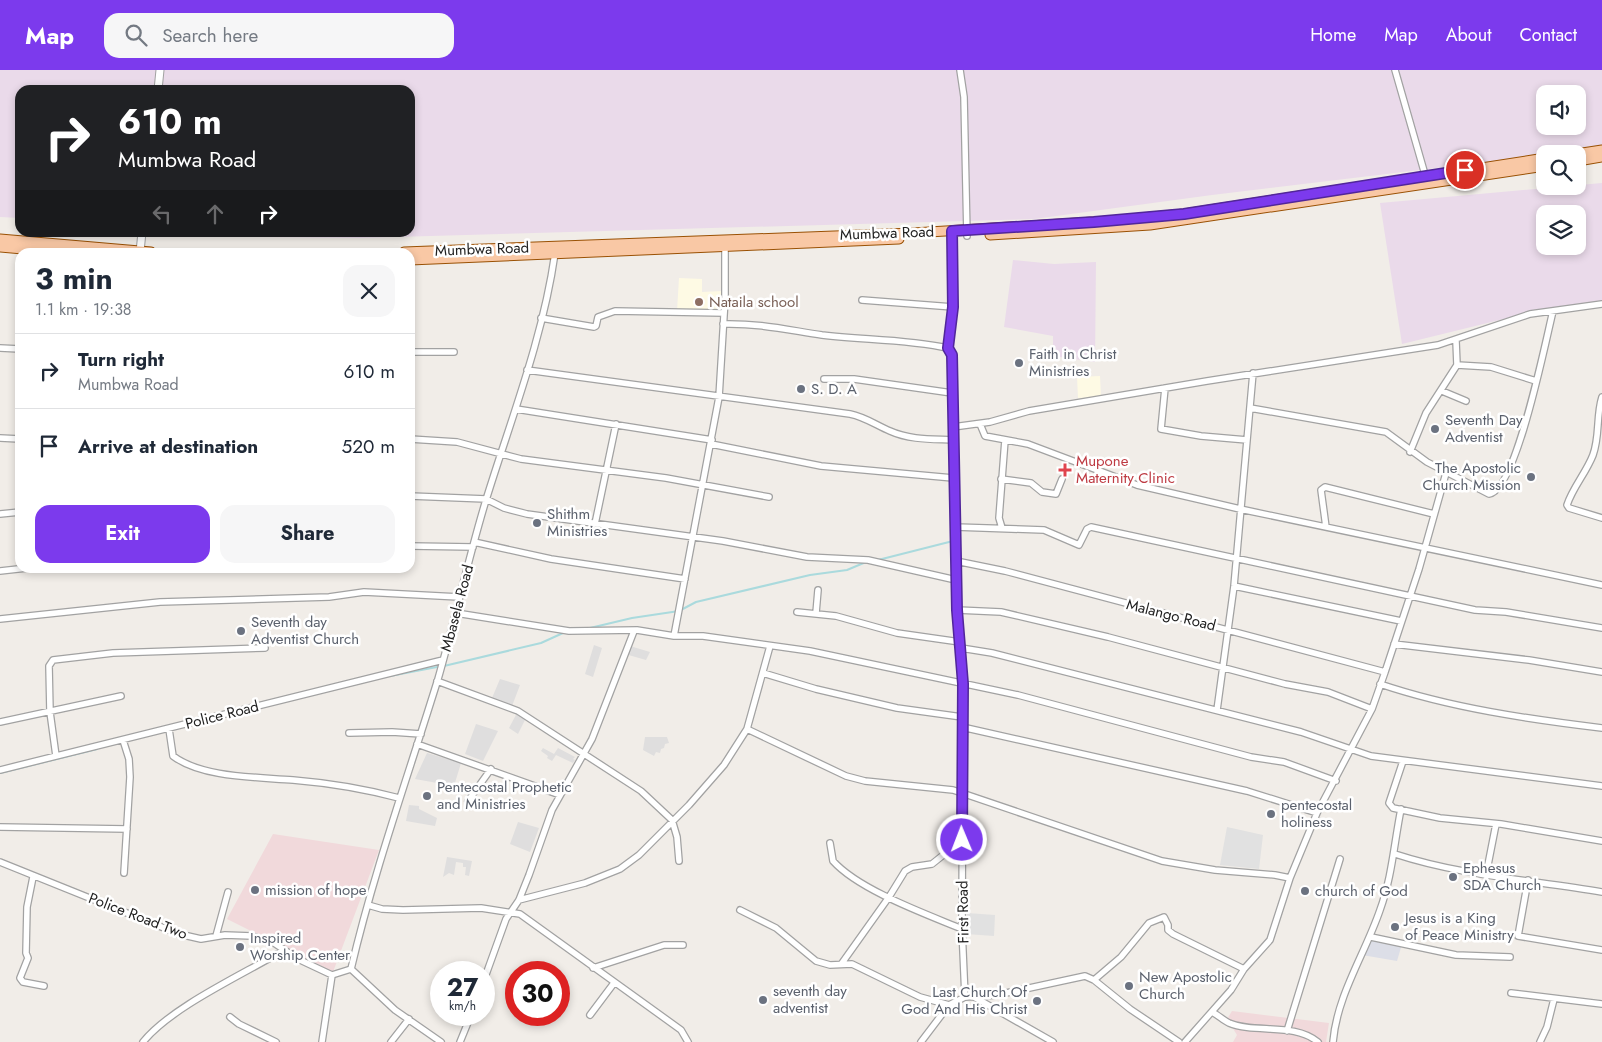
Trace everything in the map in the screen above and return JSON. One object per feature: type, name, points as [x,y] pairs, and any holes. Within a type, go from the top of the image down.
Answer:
[{"type":"main road","points":[[1586,152],[1602,150]]},
{"type":"main road","points":[[1586,160],[1602,157]]},
{"type":"main road","name":"Mumbwa Road","points":[[1426,180],[1536,160]]},
{"type":"main road","name":"Mumbwa Road","points":[[415,260],[555,249],[967,233],[1184,214],[1426,180],[1536,167]]},
{"type":"main road","name":"Mumbwa Road","points":[[415,252],[725,246],[952,233]]},
{"type":"main road","points":[[0,239],[43,248]]},
{"type":"main road","points":[[0,247],[17,248]]},
{"type":"street","points":[[158,85],[160,70]]},
{"type":"street","points":[[960,70],[964,97],[967,233]]},
{"type":"street","points":[[1395,70],[1426,180]]},
{"type":"street","name":"First Road","points":[[952,233],[953,307],[948,348],[952,355],[957,610],[963,684],[962,929],[965,997]]},
{"type":"street","points":[[674,636],[719,397],[724,313],[725,246]]},
{"type":"street","name":"Mbasela Road","points":[[351,969],[368,905],[437,681],[486,499],[502,455],[527,370],[549,290],[555,249]]},
{"type":"street","points":[[862,300],[953,307]]},
{"type":"street","points":[[953,427],[980,424],[1029,411],[1456,341],[1506,321],[1553,311],[1602,304]]},
{"type":"street","points":[[541,318],[594,327],[598,317],[615,311],[724,313]]},
{"type":"street","points":[[1250,408],[1379,430],[1393,436],[1410,452],[1446,473],[1488,494],[1498,492],[1527,421],[1553,311]]},
{"type":"street","points":[[723,324],[768,325],[822,335],[921,342],[948,348]]},
{"type":"street","points":[[1410,452],[1421,423],[1457,365],[1456,341]]},
{"type":"street","points":[[0,348],[15,349]]},
{"type":"street","points":[[415,352],[454,352]]},
{"type":"street","points":[[1457,365],[1491,367],[1536,382]]},
{"type":"street","points":[[527,370],[850,414],[864,417],[904,436],[953,440]]},
{"type":"street","points":[[1217,710],[1234,586],[1253,373]]},
{"type":"street","points":[[824,379],[854,379],[952,393]]},
{"type":"street","points":[[1165,388],[1161,429],[1201,436],[1247,440]]},
{"type":"street","points":[[1442,391],[1466,401]]},
{"type":"street","points":[[1602,397],[1597,416],[1601,423],[1593,455],[1567,505],[1569,508],[1602,518]]},
{"type":"street","points":[[516,408],[616,424],[831,467],[953,478]]},
{"type":"street","points":[[595,524],[616,424]]},
{"type":"street","points":[[980,424],[985,436],[1050,452],[1126,482],[1240,509],[1424,546],[1602,585]]},
{"type":"street","points":[[0,438],[15,439]]},
{"type":"street","points":[[415,439],[468,444],[521,460],[704,484],[769,497]]},
{"type":"street","points":[[1002,528],[999,518],[1005,440]]},
{"type":"street","points":[[1185,1042],[1231,990],[1244,969],[1270,940],[1290,878],[1317,813],[1336,781],[1350,748],[1372,709],[1410,596],[1446,473]]},
{"type":"street","points":[[1001,479],[1030,483],[1042,492],[1056,494],[1062,480]]},
{"type":"street","points":[[1326,527],[1321,490],[1325,487],[1434,514]]},
{"type":"street","points":[[415,496],[486,499],[513,511],[693,537],[807,557],[868,560],[956,580]]},
{"type":"street","points":[[0,514],[15,512]]},
{"type":"street","points":[[955,528],[1044,530],[1079,545],[1087,529],[1091,527],[1474,610],[1506,612],[1602,628]]},
{"type":"street","points":[[415,546],[473,544],[542,557],[684,579]]},
{"type":"street","name":"Malango Road","points":[[956,561],[1005,571],[1385,672]]},
{"type":"street","points":[[0,571],[15,569]]},
{"type":"street","points":[[1234,586],[1401,621]]},
{"type":"street","points":[[816,613],[818,590]]},
{"type":"street","points":[[0,619],[150,603],[329,597],[355,592],[459,596]]},
{"type":"street","points":[[957,610],[1001,612],[1108,637],[1285,684],[1328,692],[1372,709]]},
{"type":"street","points":[[797,612],[842,617],[904,634],[992,653],[1301,732],[1350,748],[1360,754],[1602,786]]},
{"type":"street","points":[[456,613],[570,631],[634,631],[674,636],[703,636],[810,651],[1069,708],[1251,757],[1284,762],[1336,781]]},
{"type":"street","points":[[492,961],[512,911],[519,900],[552,810],[584,755],[601,719],[634,631]]},
{"type":"street","points":[[1394,644],[1521,659],[1602,672]]},
{"type":"street","points":[[519,900],[616,873],[639,855],[689,805],[724,765],[747,729],[770,646]]},
{"type":"street","points":[[56,756],[50,712],[48,666],[53,660],[113,653],[265,648]]},
{"type":"street","name":"Police Road","points":[[0,770],[443,660]]},
{"type":"street","points":[[763,673],[816,689],[897,708],[962,717]]},
{"type":"street","points":[[437,681],[496,701],[518,711],[584,755],[610,769],[641,791],[672,820],[677,837],[679,861]]},
{"type":"street","points":[[1380,684],[1459,704],[1537,719],[1602,728]]},
{"type":"street","points":[[0,722],[121,696]]},
{"type":"street","points":[[962,727],[1256,793],[1317,813]]},
{"type":"street","points":[[169,729],[173,756],[204,769],[233,775],[370,790],[400,798]]},
{"type":"street","points":[[747,729],[846,776],[865,781],[938,787],[962,792],[1105,843],[1162,860],[1215,870],[1261,873],[1290,878]]},
{"type":"street","points":[[349,733],[392,732],[421,734]]},
{"type":"street","points":[[123,740],[129,759],[124,872]]},
{"type":"street","points":[[417,744],[560,795]]},
{"type":"street","points":[[1403,761],[1389,803],[1390,806],[1440,818],[1496,824],[1602,841]]},
{"type":"street","points":[[468,801],[491,769]]},
{"type":"street","points":[[1333,1042],[1344,992],[1371,937],[1385,896],[1395,854],[1401,810]]},
{"type":"street","points":[[1486,875],[1496,824]]},
{"type":"street","points":[[0,827],[127,830]]},
{"type":"street","points":[[842,963],[905,871],[912,867],[932,864],[962,840]]},
{"type":"street","points":[[830,843],[830,855],[836,865],[889,897],[962,929]]},
{"type":"street","points":[[1395,854],[1419,862],[1486,875],[1602,892]]},
{"type":"street","points":[[1287,1031],[1340,859]]},
{"type":"street","name":"Police Road Two","points":[[0,862],[33,877],[179,934],[201,939],[225,934],[252,936],[274,943],[332,975]]},
{"type":"street","points":[[33,877],[27,906],[26,953],[28,958],[20,978],[23,982],[44,986]]},
{"type":"street","points":[[1528,880],[1518,936],[1602,950]]},
{"type":"street","points":[[216,936],[228,892]]},
{"type":"street","points":[[368,905],[382,909],[403,910],[481,908],[512,911],[526,917],[593,968],[663,1017],[680,1030],[688,1042]]},
{"type":"street","points":[[740,910],[776,928],[816,961],[830,965],[842,963],[860,967],[920,997],[950,1005]]},
{"type":"street","points":[[1094,980],[1121,957],[1149,923],[1164,917],[1168,930],[1172,934],[1244,969]]},
{"type":"street","points":[[1371,937],[1456,955],[1510,957]]},
{"type":"street","points":[[593,968],[664,945],[683,945]]},
{"type":"street","points":[[143,1042],[161,1024],[284,950]]},
{"type":"street","points":[[322,1042],[332,975],[351,969],[376,994],[441,1042]]},
{"type":"street","points":[[921,1042],[950,1005],[965,997],[974,997],[1085,976],[1094,980],[1130,1009],[1179,1042]]},
{"type":"street","points":[[590,1015],[614,983]]},
{"type":"street","points":[[1511,993],[1602,1004]]},
{"type":"street","points":[[974,997],[1054,1042]]},
{"type":"street","points":[[1540,1042],[1547,1027],[1554,999]]},
{"type":"street","points":[[1212,1012],[1230,1023],[1287,1031],[1309,1036],[1318,1042]]},
{"type":"street","points":[[230,1017],[239,1024],[276,1042]]},
{"type":"street","points":[[391,1042],[408,1019]]},
{"type":"street","points":[[460,1042],[467,1026]]},
{"type":"shaded area","points":[[0,70],[1602,70],[1602,148],[1586,150],[1586,145],[1536,145],[1536,156],[1212,195],[1034,219],[415,236],[415,85],[15,85],[15,218],[0,217]]},
{"type":"shaded area","points":[[1602,183],[1602,302],[1532,312],[1402,344],[1380,203],[1536,189],[1536,195],[1586,195],[1586,184]]},
{"type":"shaded area","points":[[262,237],[395,237],[360,238]]},
{"type":"shaded area","points":[[1013,260],[1054,264],[1096,262],[1095,362],[1053,356],[1053,336],[1004,327]]},
{"type":"shaded area","name":"Nataila school","points":[[679,278],[702,279],[702,292],[722,291],[722,312],[677,311]]},
{"type":"shaded area","points":[[1100,376],[1101,397],[1078,398],[1077,377]]},
{"type":"shaded area","points":[[594,645],[602,648],[593,677],[585,674]]},
{"type":"shaded area","points":[[630,646],[650,652],[646,660],[625,654]]},
{"type":"shaded area","points":[[500,679],[520,685],[512,706],[492,698]]},
{"type":"shaded area","points":[[517,713],[526,718],[518,734],[509,728]]},
{"type":"shaded area","points":[[476,724],[498,731],[483,761],[465,754]]},
{"type":"shaded area","points":[[645,737],[667,737],[669,743],[665,744],[660,753],[656,752],[654,756],[643,750]]},
{"type":"shaded area","points":[[543,748],[554,754],[558,748],[575,757],[573,759],[575,760],[573,763],[556,755],[552,761],[541,751]]},
{"type":"shaded area","points":[[427,753],[461,763],[454,786],[415,779]]},
{"type":"shaded area","points":[[409,805],[419,806],[419,809],[437,818],[435,826],[406,821]]},
{"type":"shaded area","points":[[518,822],[539,828],[530,852],[510,844]]},
{"type":"shaded area","points":[[1227,827],[1263,835],[1259,869],[1220,865]]},
{"type":"shaded area","points":[[273,834],[379,850],[333,972],[227,919]]},
{"type":"shaded area","points":[[447,857],[472,861],[469,876],[465,875],[466,867],[463,867],[463,863],[456,862],[454,875],[449,873],[443,877]]},
{"type":"shaded area","points":[[967,913],[995,915],[994,936],[966,934]]},
{"type":"shaded area","points":[[1371,937],[1402,944],[1397,961],[1362,955]]},
{"type":"shaded area","points":[[1232,1011],[1329,1023],[1326,1042],[1233,1042],[1237,1035],[1227,1019]]},
{"type":"waterway","points":[[878,560],[953,541]]},
{"type":"waterway","points":[[590,628],[632,618],[679,611],[696,602],[810,575],[847,570],[866,562]]},
{"type":"waterway","points":[[444,666],[541,643],[563,633]]},
{"type":"waterway","points":[[390,676],[437,667]]},
{"type":"waterway","points":[[0,773],[97,749]]},
{"type":"place","name":"Nataila school","points":[[699,302]]},
{"type":"place","name":"Faith in Christ Ministries","points":[[1019,363]]},
{"type":"place","name":"S. D. A","points":[[801,389]]},
{"type":"place","name":"Seventh Day Adventist","points":[[1435,429]]},
{"type":"place","name":"Mupone Maternity Clinic","points":[[1065,470]]},
{"type":"place","name":"The Apostolic Church Mission","points":[[1531,477]]},
{"type":"place","name":"Shithm Ministries","points":[[537,523]]},
{"type":"place","name":"Seventh day Adventist Church","points":[[241,631]]},
{"type":"place","name":"Pentecostal Prophetic and Ministries","points":[[427,796]]},
{"type":"place","name":"pentecostal holiness","points":[[1271,814]]},
{"type":"place","name":"Ephesus SDA Church","points":[[1453,877]]},
{"type":"place","name":"mission of hope","points":[[255,890]]},
{"type":"place","name":"church of God","points":[[1305,891]]},
{"type":"place","name":"Jesus is a King of Peace Ministry","points":[[1395,927]]},
{"type":"place","name":"Inspired Worship Center","points":[[240,947]]},
{"type":"place","name":"New Apostolic Church","points":[[1129,986]]},
{"type":"place","name":"seventh day adventist","points":[[763,1000]]},
{"type":"place","name":"Last Church Of God And His Christ","points":[[1037,1001]]},
{"type":"route","points":[[962,840],[963,684],[957,610],[952,355],[948,348],[953,307],[952,231],[1042,226],[1184,214],[1465,170]]}]
